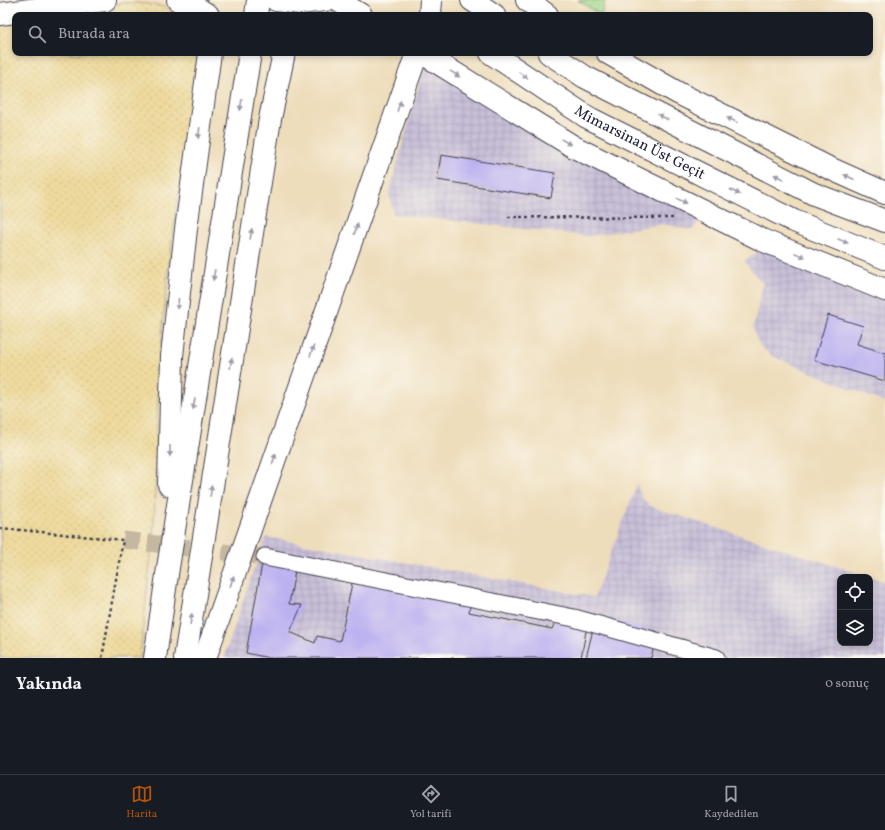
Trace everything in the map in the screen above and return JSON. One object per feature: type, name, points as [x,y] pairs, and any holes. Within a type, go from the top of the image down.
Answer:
[{"type":"highway","points":[[0,2],[5,0]]},
{"type":"highway","points":[[15,12],[105,0]]},
{"type":"highway","points":[[178,0],[195,6],[204,12]]},
{"type":"highway","points":[[215,12],[216,0]]},
{"type":"highway","points":[[256,12],[258,0]]},
{"type":"highway","points":[[276,0],[298,9],[325,0]]},
{"type":"highway","points":[[337,0],[356,12]]},
{"type":"highway","points":[[420,0],[434,12]]},
{"type":"highway","points":[[430,12],[431,0]]},
{"type":"highway","points":[[472,0],[490,12]]},
{"type":"highway","points":[[527,0],[543,12]]},
{"type":"highway","points":[[537,0],[548,12]]},
{"type":"highway","points":[[0,14],[12,12]]},
{"type":"highway","points":[[168,568],[172,356],[186,229],[210,56]]},
{"type":"highway","points":[[239,56],[246,78]]},
{"type":"highway","points":[[155,658],[250,56]]},
{"type":"highway","points":[[185,658],[270,119],[283,56]]},
{"type":"highway","points":[[205,658],[416,56]]},
{"type":"highway","points":[[427,56],[574,147],[762,240],[885,290]]},
{"type":"highway","name":"Mimarsinan Üst Geçit","points":[[495,56],[586,117],[794,222],[885,258]]},
{"type":"highway","name":"Mimarsinan Üst Geçit","points":[[554,56],[585,77],[814,194],[885,221]]},
{"type":"highway","points":[[613,56],[678,93],[827,167],[885,193]]},
{"type":"street","points":[[265,556],[574,618],[716,658]]},
{"type":"path","points":[[508,217],[678,218]]},
{"type":"path","points":[[0,528],[123,540],[102,658]]},
{"type":"shaded area","points":[[424,66],[703,216],[692,230],[662,224],[589,236],[393,214],[389,193]]},
{"type":"shaded area","points":[[769,246],[885,291],[885,403],[772,356],[760,346],[753,328],[763,284],[744,261]]},
{"type":"shaded area","points":[[637,484],[642,498],[652,507],[860,574],[837,574],[837,646],[873,646],[873,578],[885,582],[885,658],[224,658],[266,537],[594,597]]},
{"type":"green space","points":[[578,0],[605,0],[602,12],[596,12]]},
{"type":"sand","points":[[123,3],[139,3],[155,5],[178,12],[66,12]]},
{"type":"sand","points":[[12,23],[12,56],[199,56],[169,263],[158,399],[154,524],[140,658],[0,658],[0,26]]},
{"type":"building","points":[[441,155],[555,173],[551,198],[437,180]]},
{"type":"building","points":[[828,315],[863,326],[857,344],[885,353],[885,381],[814,360]]},
{"type":"building","points":[[263,558],[296,566],[289,604],[302,605],[290,632],[315,643],[317,636],[340,641],[355,569],[473,590],[469,612],[552,629],[556,620],[587,626],[581,658],[269,658],[246,653]]},
{"type":"building","points":[[596,617],[658,632],[651,658],[586,658]]},
{"type":"tunnel","points":[[123,540],[265,557]]}]
